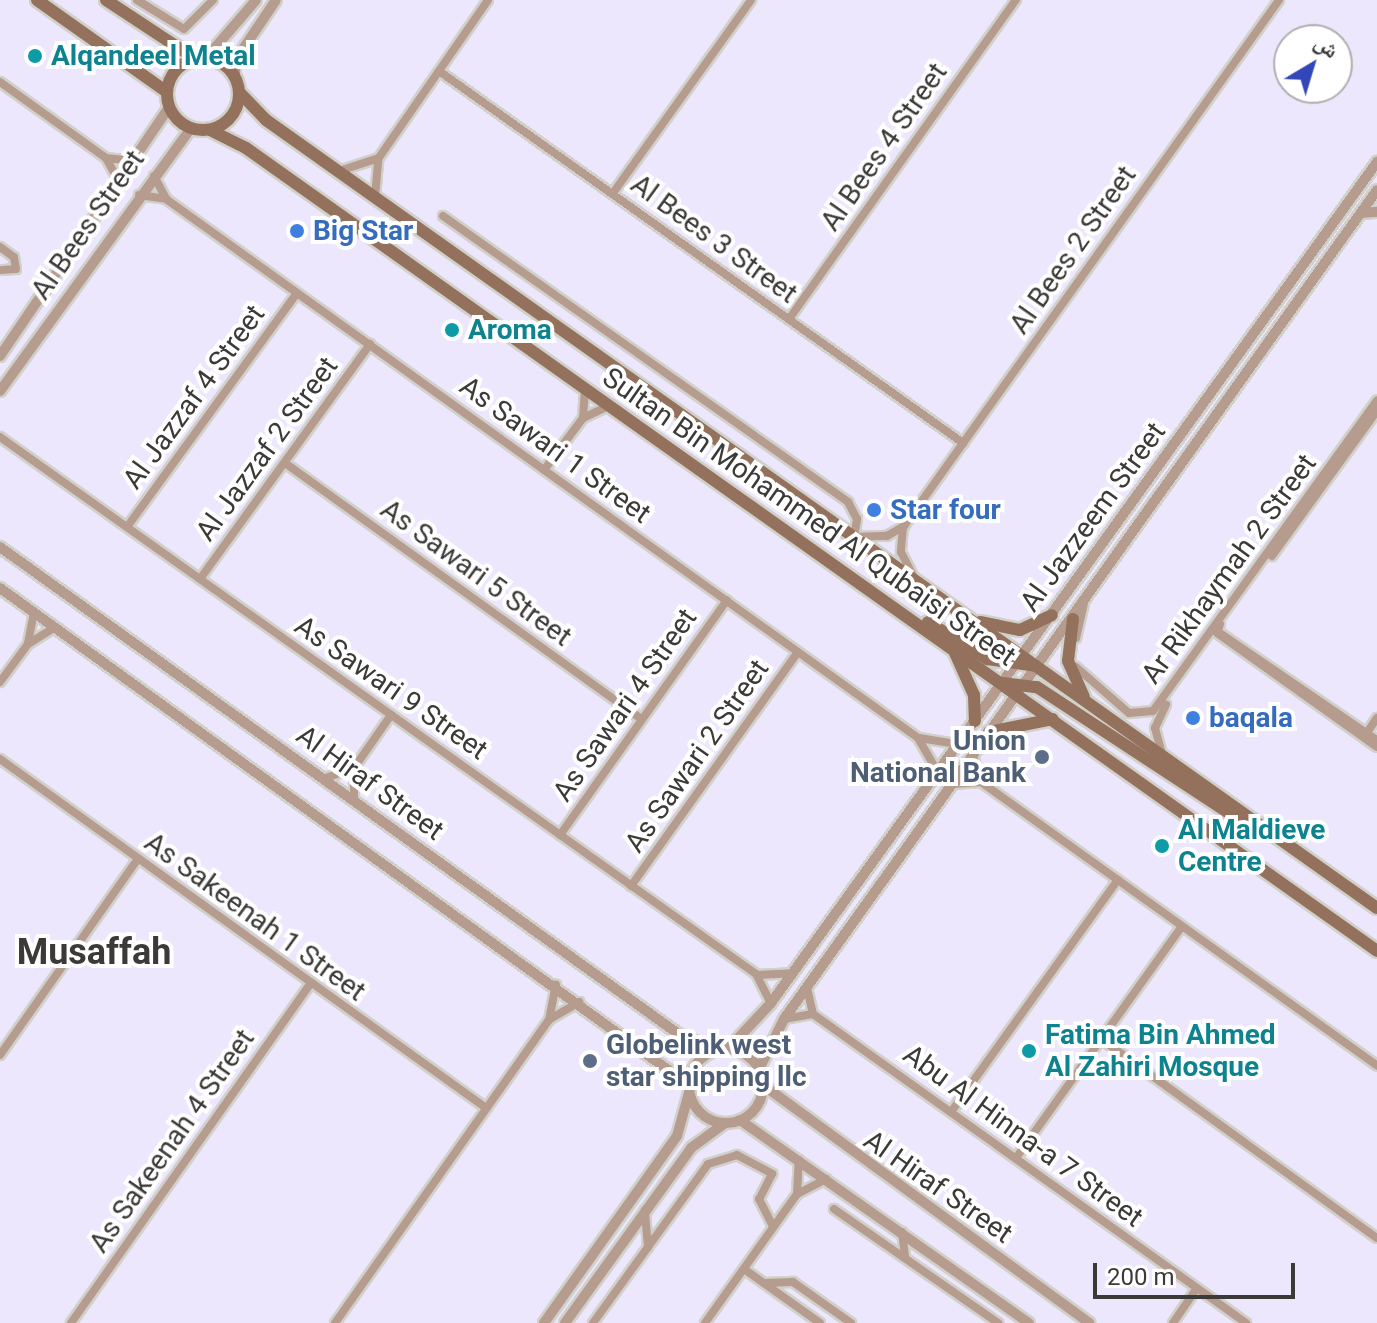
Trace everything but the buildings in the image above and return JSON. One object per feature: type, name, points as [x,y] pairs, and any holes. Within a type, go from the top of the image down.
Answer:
[{"type":"main road","points":[[37,0],[167,92]]},
{"type":"main road","points":[[106,0],[235,75],[240,93],[235,113],[210,130],[191,128],[169,107],[167,92],[172,74],[201,58]]},
{"type":"main road","name":"Sultan Bin Mohammed Al Qubaisi Street","points":[[240,93],[375,197],[1377,908]]},
{"type":"main road","name":"Sultan Bin Mohammed Al Qubaisi Street","points":[[210,130],[246,148],[954,650],[1002,683],[1020,688],[1053,719],[1377,951]]},
{"type":"main road","points":[[899,611],[1013,667],[1036,666]]},
{"type":"main road","points":[[968,617],[1020,630],[1052,615]]},
{"type":"main road","points":[[1073,619],[1068,661],[1087,703]]},
{"type":"main road","points":[[954,650],[974,695],[975,721]]},
{"type":"main road","points":[[1020,688],[1247,825],[1267,829]]},
{"type":"main road","points":[[989,732],[1053,719]]},
{"type":"street","points":[[137,0],[184,29],[213,0]]},
{"type":"street","points":[[201,58],[256,0]]},
{"type":"street","points":[[235,75],[240,53],[276,0]]},
{"type":"street","points":[[375,197],[378,159],[488,0]]},
{"type":"street","points":[[613,193],[751,0]]},
{"type":"street","name":"Al Bees 4 Street","points":[[789,319],[1016,0]]},
{"type":"street","name":"Al Bees 2 Street","points":[[904,526],[1279,0]]},
{"type":"street","name":"Al Bees 3 Street","points":[[439,71],[963,443]]},
{"type":"street","points":[[0,82],[106,158],[121,185]]},
{"type":"street","name":"Al Bees Street","points":[[0,356],[121,185],[169,107]]},
{"type":"street","name":"Al Bees Street","points":[[0,391],[153,175],[191,128]]},
{"type":"street","points":[[106,158],[137,161]]},
{"type":"street","points":[[339,171],[378,159]]},
{"type":"street","name":"Al Jazzeem Street","points":[[722,1049],[771,1003],[1377,162]]},
{"type":"street","name":"As Sawari 1 Street","points":[[153,175],[166,199],[918,738],[938,772]]},
{"type":"street","name":"Al Jazzeem Street","points":[[759,1069],[784,1019],[1020,688],[1084,604],[1377,190]]},
{"type":"street","name":"As Sawari 1 Street","points":[[139,195],[166,199]]},
{"type":"street","points":[[1361,213],[1377,212]]},
{"type":"street","points":[[443,216],[848,502],[857,519],[854,537],[887,536],[904,526]]},
{"type":"street","points":[[0,247],[14,257],[16,269],[0,270]]},
{"type":"street","name":"Al Jazzaf 4 Street","points":[[127,527],[297,293]]},
{"type":"street","name":"Al Jazzaf 2 Street","points":[[200,579],[370,344]]},
{"type":"street","points":[[583,418],[585,389]]},
{"type":"street","name":"Ar Rikhaymah 2 Street","points":[[1163,755],[1157,718],[1246,584],[1377,400]]},
{"type":"street","points":[[544,470],[583,418],[609,406]]},
{"type":"street","name":"Ar Rikhaymah 2 Street","points":[[1084,604],[1077,668],[1133,714],[1156,708],[1377,411]]},
{"type":"street","name":"As Sawari 9 Street","points":[[0,437],[756,974],[771,1003]]},
{"type":"street","name":"As Sawari 5 Street","points":[[285,463],[641,719]]},
{"type":"street","points":[[904,526],[901,552],[915,580]]},
{"type":"street","name":"Al Hiraf Street","points":[[0,547],[680,1035],[722,1049]]},
{"type":"street","name":"Al Hiraf Street","points":[[0,588],[580,1002],[689,1089]]},
{"type":"street","name":"As Sawari 4 Street","points":[[560,835],[727,600]]},
{"type":"street","points":[[28,644],[34,613]]},
{"type":"street","points":[[0,682],[28,644],[55,627]]},
{"type":"street","points":[[1217,629],[1365,735],[1377,747]]},
{"type":"street","name":"As Sawari 2 Street","points":[[631,886],[798,652]]},
{"type":"street","points":[[354,801],[354,768],[391,715]]},
{"type":"street","points":[[1365,735],[1377,718]]},
{"type":"street","points":[[1365,735],[1377,740]]},
{"type":"street","name":"As Sawari 1 Street","points":[[918,738],[958,744]]},
{"type":"street","points":[[973,756],[981,782],[1377,1065]]},
{"type":"street","name":"As Sakeenah 1 Street","points":[[0,759],[486,1108]]},
{"type":"street","points":[[323,779],[354,768]]},
{"type":"street","points":[[953,784],[981,782]]},
{"type":"street","points":[[0,1055],[137,860]]},
{"type":"street","points":[[951,1112],[1118,880]]},
{"type":"street","points":[[1016,1158],[1182,926]]},
{"type":"street","points":[[756,974],[792,973]]},
{"type":"street","name":"As Sakeenah 4 Street","points":[[71,1323],[310,984]]},
{"type":"street","points":[[549,1020],[556,985]]},
{"type":"street","points":[[784,1019],[813,1014],[807,987]]},
{"type":"street","points":[[335,1323],[549,1020],[580,1002]]},
{"type":"street","name":"Abu Al Hinna-a 7 Street","points":[[813,1014],[1246,1323]]},
{"type":"street","points":[[1101,1039],[1377,1238]]},
{"type":"street","points":[[544,1323],[677,1136],[697,1062],[722,1049],[759,1069],[763,1085],[757,1106],[740,1120],[725,1123],[691,1148],[647,1215],[565,1323]]},
{"type":"street","name":"Al Hiraf Street","points":[[763,1085],[1089,1323]]},
{"type":"street","points":[[689,1089],[702,1114],[725,1123]]},
{"type":"street","name":"Al Hiraf Street","points":[[740,1120],[1029,1323]]},
{"type":"street","points":[[593,1323],[708,1164],[741,1154],[772,1174],[759,1199],[773,1227]]},
{"type":"street","points":[[797,1194],[799,1160]]},
{"type":"street","points":[[705,1323],[797,1194],[826,1179]]},
{"type":"street","points":[[834,1209],[998,1323]]},
{"type":"street","points":[[647,1215],[661,1229]]},
{"type":"street","points":[[647,1215],[648,1247]]},
{"type":"street","points":[[902,1232],[905,1258]]},
{"type":"street","points":[[744,1269],[820,1323]]},
{"type":"street","points":[[764,1283],[793,1282],[851,1323]]},
{"type":"street","points":[[1173,1323],[1197,1288]]},
{"type":"shaded area","points":[[0,0],[1377,0],[1377,1323],[0,1323]]},
{"type":"place","name":"Alqandeel Metal","points":[[35,56]]},
{"type":"place","name":"Big Star","points":[[297,231]]},
{"type":"place","name":"Aroma","points":[[452,330]]},
{"type":"place","name":"Star four","points":[[874,510]]},
{"type":"place","name":"baqala","points":[[1193,718]]},
{"type":"place","name":"Union National Bank","points":[[1042,757]]},
{"type":"place","name":"Al Maldieve Centre","points":[[1162,846]]},
{"type":"place","name":"Fatima Bin Ahmed Al Zahiri Mosque","points":[[1029,1051]]},
{"type":"place","name":"Globelink west star shipping llc","points":[[590,1061]]},
{"type":"district","name":"Musaffah","points":[[94,953]]}]
